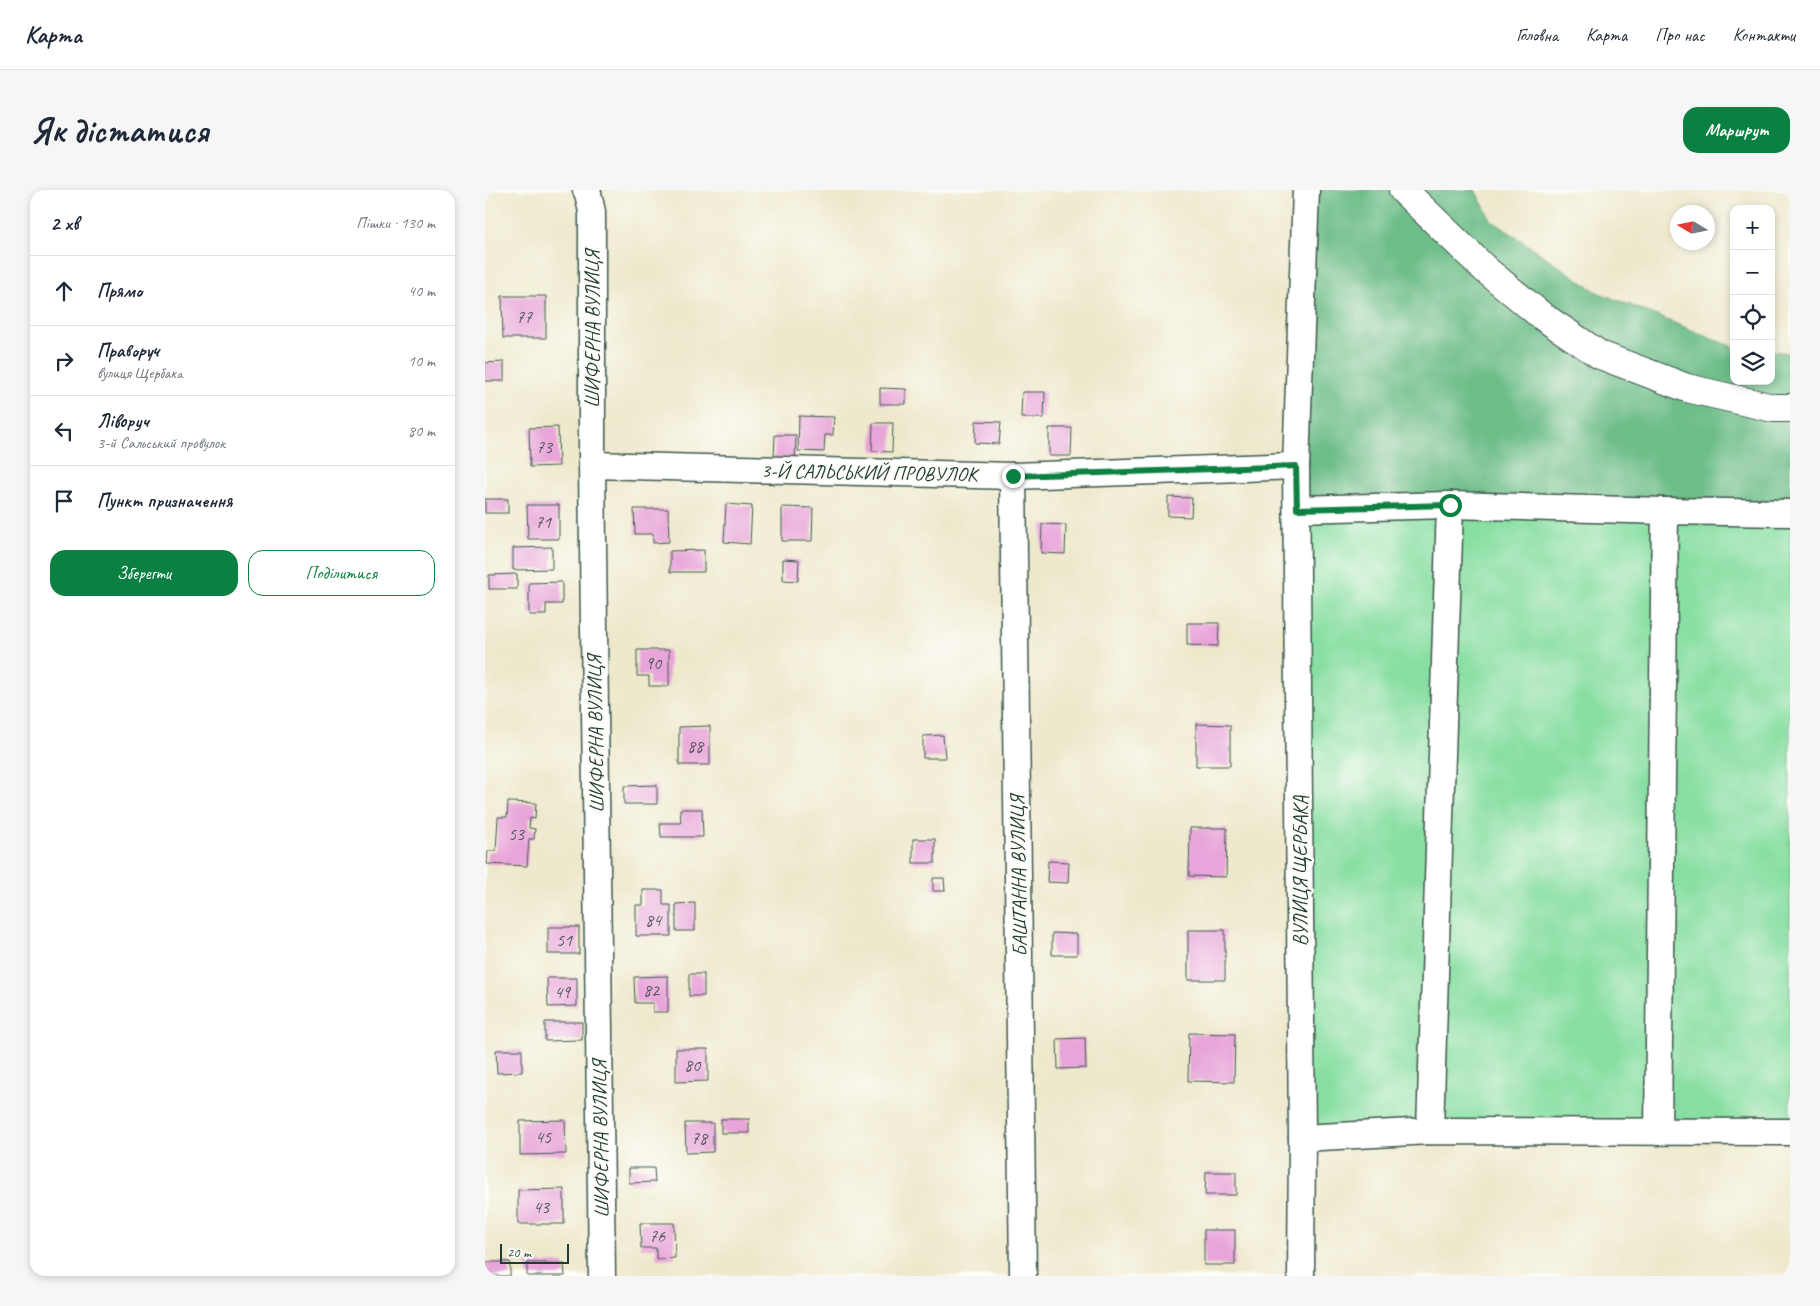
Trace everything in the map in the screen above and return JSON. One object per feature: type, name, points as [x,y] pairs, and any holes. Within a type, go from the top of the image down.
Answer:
[{"type":"street","name":"ВУЛИЦЯ ЩЕРБАКА","points":[[1301,1276],[1302,1138],[1296,466],[1306,190]]},
{"type":"street","points":[[1403,190],[1486,270],[1542,316],[1600,355],[1687,388],[1773,408],[1790,408]]},
{"type":"street","name":"ШИФЕРНА ВУЛИЦЯ","points":[[587,191],[592,212],[592,465],[601,1276]]},
{"type":"street","name":"3-Й САЛЬСЬКИЙ ПРОВУЛОК","points":[[592,465],[1013,476],[1296,466]]},
{"type":"street","name":"БАШТАННА ВУЛИЦЯ","points":[[1013,476],[1023,1276]]},
{"type":"street","points":[[1430,1131],[1450,505]]},
{"type":"street","points":[[1297,509],[1450,505],[1790,513]]},
{"type":"street","points":[[1658,1132],[1665,511]]},
{"type":"street","points":[[1302,1138],[1430,1131],[1790,1132]]},
{"type":"green space","points":[[1306,190],[1475,190],[1491,220],[1597,292],[1730,345],[1730,385],[1775,385],[1775,351],[1790,353],[1790,513],[1297,509]]},
{"type":"green space","points":[[1297,509],[1790,513],[1790,1132],[1302,1138]]},
{"type":"building","points":[[502,296],[546,296],[546,338],[503,338]]},
{"type":"building","points":[[504,362],[504,381],[485,381],[485,363]]},
{"type":"building","points":[[880,388],[906,389],[906,404],[880,404]]},
{"type":"building","points":[[1022,392],[1045,392],[1044,418],[1021,418]]},
{"type":"building","points":[[799,416],[834,417],[833,435],[825,435],[824,452],[798,451]]},
{"type":"building","points":[[976,421],[1001,422],[999,444],[975,443]]},
{"type":"building","points":[[873,423],[893,423],[892,452],[872,451]]},
{"type":"building","points":[[558,427],[559,466],[530,467],[529,428]]},
{"type":"building","points":[[1049,428],[1072,428],[1071,456],[1049,456]]},
{"type":"building","points":[[775,435],[796,435],[795,460],[774,459]]},
{"type":"building","points":[[1168,497],[1192,498],[1191,517],[1168,516]]},
{"type":"building","points":[[485,499],[508,499],[508,513],[485,513]]},
{"type":"building","points":[[726,504],[752,506],[750,544],[724,542]]},
{"type":"building","points":[[527,505],[559,505],[559,539],[528,539]]},
{"type":"building","points":[[782,507],[813,508],[812,541],[782,541]]},
{"type":"building","points":[[634,509],[668,509],[669,542],[653,543],[653,534],[635,534]]},
{"type":"building","points":[[1042,524],[1066,525],[1065,554],[1041,553]]},
{"type":"building","points":[[552,547],[552,569],[513,570],[513,548]]},
{"type":"building","points":[[704,550],[704,572],[670,572],[670,551]]},
{"type":"building","points":[[783,559],[799,560],[798,581],[783,580]]},
{"type":"building","points":[[517,574],[517,589],[489,589],[489,575]]},
{"type":"building","points":[[562,582],[562,604],[546,604],[546,615],[529,615],[529,583]]},
{"type":"building","points":[[1187,623],[1219,623],[1218,646],[1187,645]]},
{"type":"building","points":[[637,650],[669,650],[669,686],[649,686],[649,676],[637,676]]},
{"type":"building","points":[[1196,724],[1230,725],[1230,766],[1196,766]]},
{"type":"building","points":[[710,726],[710,765],[679,765],[679,727]]},
{"type":"building","points":[[943,735],[945,758],[923,758],[923,736]]},
{"type":"building","points":[[657,785],[657,804],[624,804],[624,786]]},
{"type":"building","points":[[508,802],[536,803],[535,819],[530,818],[529,828],[535,829],[534,839],[529,839],[527,866],[487,864],[488,851],[496,851],[498,817],[507,817]]},
{"type":"building","points":[[680,809],[702,809],[703,837],[661,837],[660,823],[681,823]]},
{"type":"building","points":[[1190,828],[1227,828],[1226,877],[1189,876]]},
{"type":"building","points":[[913,839],[935,839],[935,863],[913,863]]},
{"type":"building","points":[[1048,861],[1069,862],[1068,883],[1047,882]]},
{"type":"building","points":[[933,878],[944,878],[945,891],[933,891]]},
{"type":"building","points":[[643,890],[663,890],[663,905],[671,905],[671,936],[636,936],[636,905],[643,905]]},
{"type":"building","points":[[695,903],[695,931],[676,931],[676,904]]},
{"type":"building","points":[[548,927],[579,927],[579,954],[548,954]]},
{"type":"building","points":[[1188,930],[1225,930],[1225,980],[1188,980]]},
{"type":"building","points":[[1052,933],[1077,934],[1077,955],[1052,955]]},
{"type":"building","points":[[689,974],[704,974],[704,996],[689,996]]},
{"type":"building","points":[[668,976],[668,1012],[653,1012],[653,1003],[635,1003],[634,977]]},
{"type":"building","points":[[547,978],[577,978],[577,1006],[548,1007]]},
{"type":"building","points":[[545,1022],[582,1022],[582,1040],[545,1041]]},
{"type":"building","points":[[1189,1033],[1235,1034],[1234,1082],[1188,1081]]},
{"type":"building","points":[[1085,1038],[1086,1068],[1058,1069],[1057,1039]]},
{"type":"building","points":[[676,1049],[708,1049],[708,1081],[676,1082]]},
{"type":"building","points":[[496,1050],[522,1050],[522,1072],[497,1073]]},
{"type":"building","points":[[721,1119],[749,1119],[749,1133],[721,1133]]},
{"type":"building","points":[[565,1120],[566,1154],[520,1155],[520,1121]]},
{"type":"building","points":[[685,1123],[713,1123],[713,1152],[686,1153]]},
{"type":"building","points":[[629,1168],[654,1168],[655,1182],[629,1183]]},
{"type":"building","points":[[1206,1172],[1236,1172],[1236,1195],[1205,1195]]},
{"type":"building","points":[[564,1189],[564,1224],[518,1224],[518,1190]]},
{"type":"building","points":[[640,1223],[674,1223],[675,1258],[656,1259],[656,1248],[641,1248]]},
{"type":"building","points":[[1204,1230],[1235,1230],[1235,1265],[1204,1265]]},
{"type":"building","points":[[487,1262],[510,1262],[510,1276],[487,1276]]},
{"type":"building","points":[[527,1263],[564,1263],[565,1276],[527,1276]]},
{"type":"route","points":[[1013,476],[1296,466],[1297,509],[1450,505]]}]
